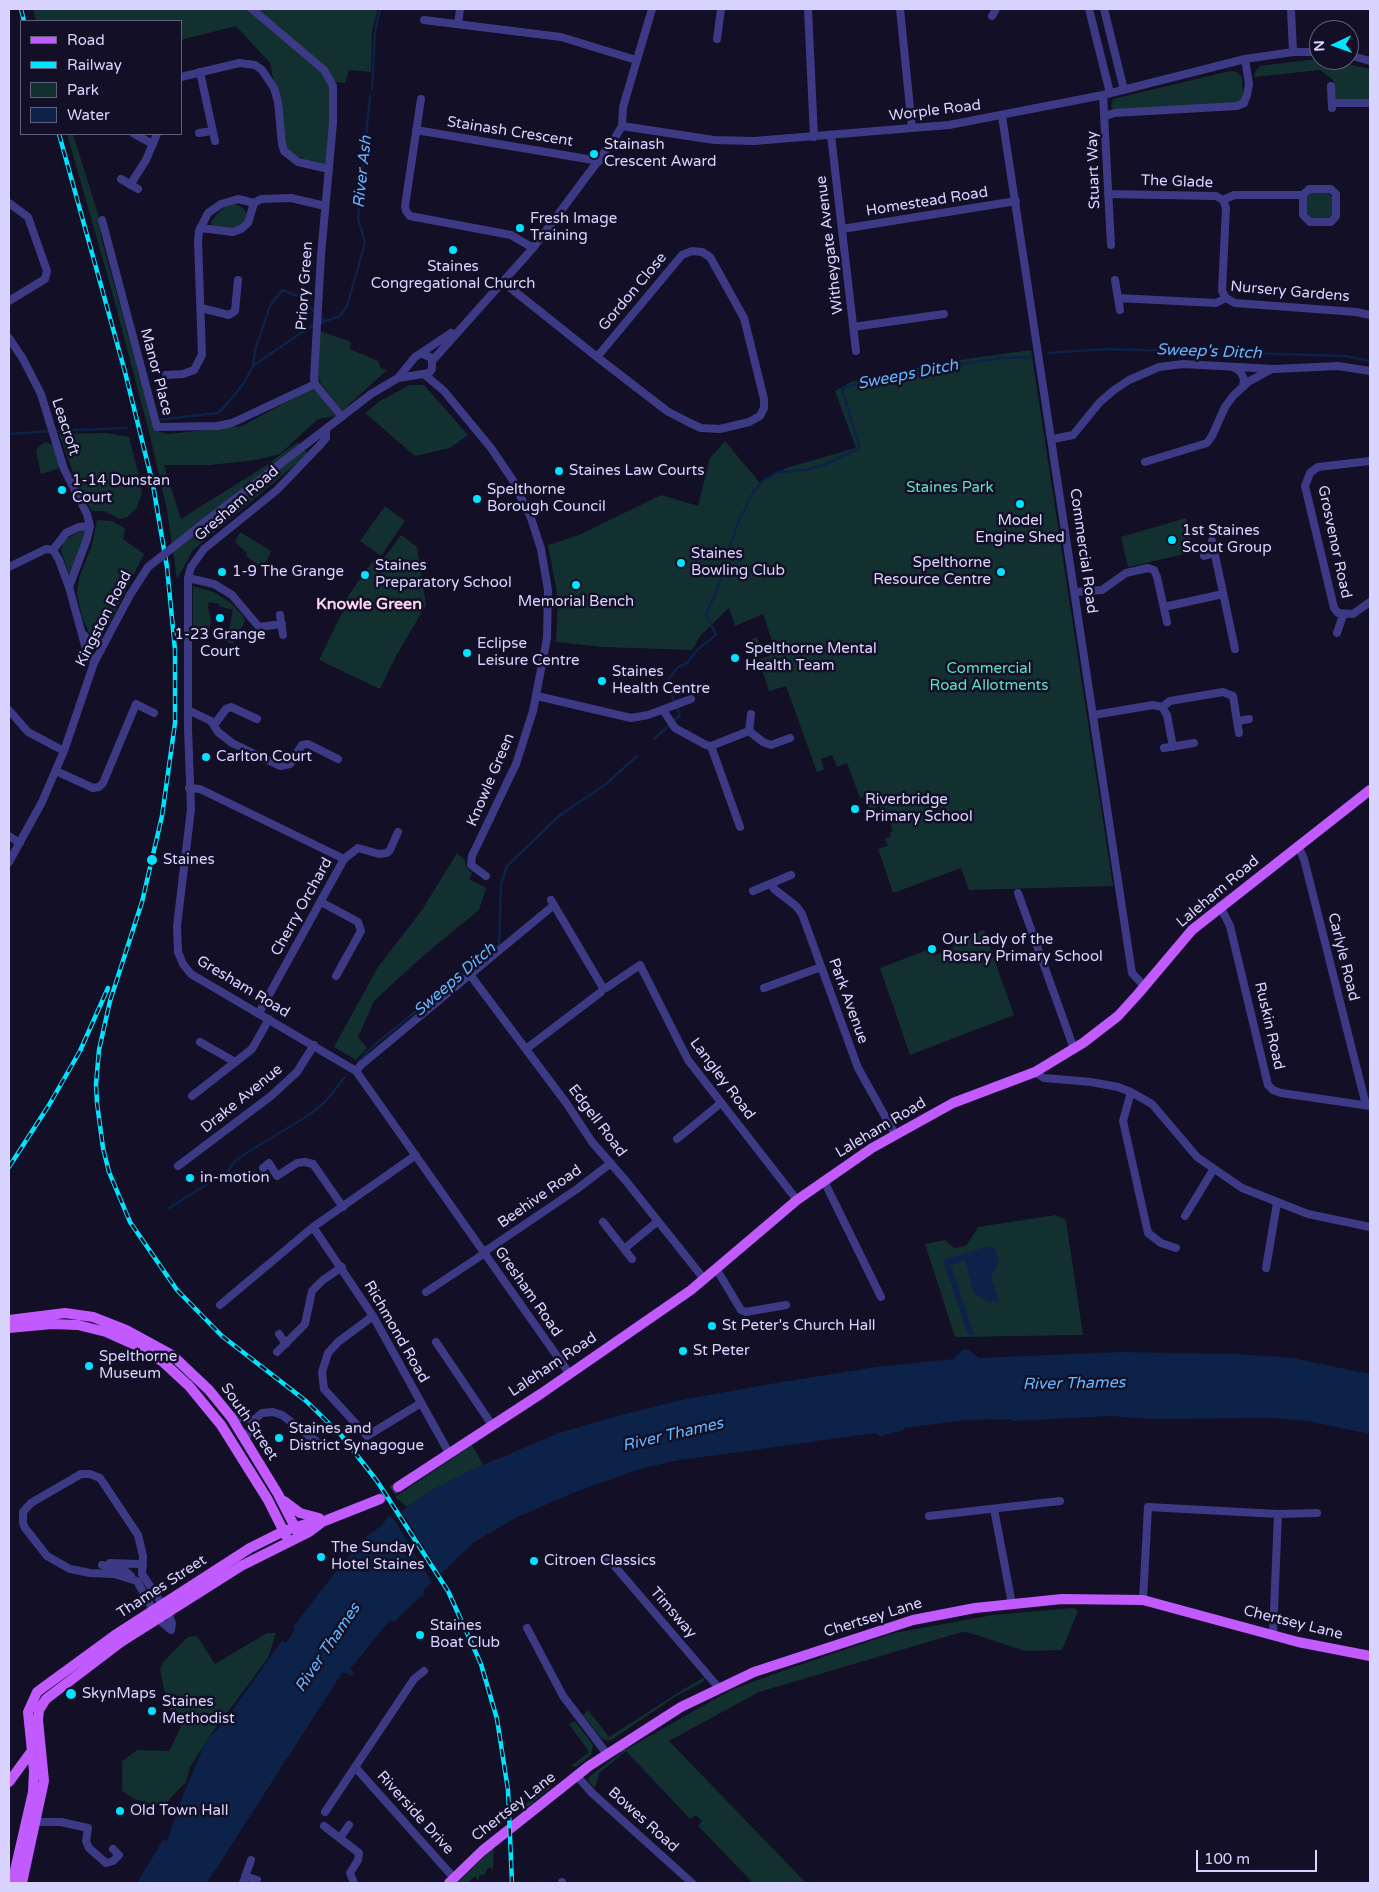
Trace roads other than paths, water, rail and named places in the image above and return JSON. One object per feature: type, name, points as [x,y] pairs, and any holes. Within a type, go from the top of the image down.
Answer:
[{"type":"main road","name":"Laleham Road","points":[[398,1487],[569,1373],[717,1270],[797,1200],[895,1134],[953,1103],[1035,1072],[1074,1049],[1118,1016],[1192,930],[1220,906],[1370,790]]},
{"type":"main road","name":"South Street","points":[[9,1320],[65,1313],[92,1317],[126,1330],[160,1347],[178,1360],[209,1390],[231,1418],[278,1494],[297,1532]]},
{"type":"main road","name":"South Street","points":[[9,1328],[52,1324],[78,1324],[106,1332],[134,1345],[163,1362],[188,1386],[222,1425],[268,1500],[289,1541]]},
{"type":"main road","points":[[278,1494],[300,1513],[327,1520]]},
{"type":"main road","name":"Thames Street","points":[[36,1704],[47,1683],[162,1608],[244,1551],[284,1531],[297,1532],[380,1499]]},
{"type":"main road","name":"Thames Street","points":[[36,1704],[121,1642],[158,1619],[162,1608],[289,1541],[297,1532]]},
{"type":"main road","name":"Chertsey Lane","points":[[452,1880],[482,1851],[577,1776],[607,1754],[681,1707],[718,1687],[784,1660],[913,1620],[1012,1604],[1088,1598],[1143,1600],[1325,1648],[1370,1656]]},
{"type":"main road","points":[[18,1880],[25,1827],[34,1782],[28,1719],[36,1704]]},
{"type":"main road","points":[[18,1880],[36,1821],[44,1781],[36,1704]]},
{"type":"main road","points":[[9,1782],[31,1752]]},
{"type":"street","name":"Priory Green","points":[[252,9],[324,70],[333,86],[332,148],[325,206],[315,332],[314,384]]},
{"type":"street","points":[[458,24],[460,9]]},
{"type":"street","points":[[427,370],[464,323],[532,248],[599,161],[622,126],[623,107],[652,9]]},
{"type":"street","points":[[717,39],[721,9]]},
{"type":"street","points":[[808,9],[814,136]]},
{"type":"street","points":[[900,9],[912,128]]},
{"type":"street","name":"Stuart Way","points":[[1089,9],[1107,94],[1108,194],[1111,245]]},
{"type":"street","points":[[1104,9],[1124,90]]},
{"type":"street","points":[[1291,9],[1293,52]]},
{"type":"street","points":[[424,20],[561,37],[636,60]]},
{"type":"street","name":"Worple Road","points":[[622,126],[714,140],[754,141],[912,128],[1002,116],[1107,94],[1245,59],[1293,52],[1309,52]]},
{"type":"street","points":[[1106,116],[1114,113],[1237,106],[1244,103],[1248,96],[1249,84],[1245,59]]},
{"type":"street","points":[[182,77],[239,63],[255,65],[262,70],[271,83],[278,102],[284,151],[298,162],[329,169]]},
{"type":"street","points":[[200,72],[215,141]]},
{"type":"street","points":[[1331,86],[1332,106],[1370,103]]},
{"type":"street","points":[[420,98],[405,206],[410,216],[511,235],[524,240],[532,248]]},
{"type":"street","name":"Commercial Road","points":[[1002,116],[1053,439],[1132,973],[1145,986]]},
{"type":"street","points":[[199,134],[212,130]]},
{"type":"street","name":"Stainash Crescent","points":[[416,130],[599,161]]},
{"type":"street","points":[[136,135],[153,144]]},
{"type":"street","points":[[130,184],[153,144],[156,135]]},
{"type":"street","name":"Witheygate Avenue","points":[[831,135],[856,351]]},
{"type":"street","points":[[121,179],[138,189]]},
{"type":"street","name":"The Glade","points":[[1309,189],[1331,189],[1336,194],[1336,216],[1331,222],[1310,222],[1304,215],[1303,196],[1309,189]]},
{"type":"street","name":"The Glade","points":[[1108,194],[1216,196],[1223,200],[1234,195],[1303,196]]},
{"type":"street","points":[[200,228],[225,232],[241,229],[248,223],[254,203],[261,199],[291,198],[325,206]]},
{"type":"street","points":[[166,375],[189,373],[200,363],[203,340],[198,241],[200,228],[208,212],[221,204],[245,199],[254,203]]},
{"type":"street","points":[[1223,200],[1226,208],[1222,291],[1226,298]]},
{"type":"street","name":"Homestead Road","points":[[842,230],[1016,201]]},
{"type":"street","points":[[9,203],[28,217],[47,271],[45,279],[9,301]]},
{"type":"street","name":"Manor Place","points":[[102,220],[157,427],[232,423],[314,384]]},
{"type":"street","name":"Gordon Close","points":[[692,251],[702,252],[710,257],[744,318],[764,398],[764,408],[760,416],[749,422],[711,430],[700,428],[668,411],[597,356],[682,255],[692,251]]},
{"type":"street","points":[[202,308],[230,315],[235,311],[238,280]]},
{"type":"street","points":[[1115,280],[1120,310]]},
{"type":"street","points":[[503,282],[597,356]]},
{"type":"street","name":"Nursery Gardens","points":[[1118,298],[1216,303],[1226,298],[1234,303],[1356,312],[1370,315]]},
{"type":"street","points":[[853,328],[944,314]]},
{"type":"street","points":[[422,354],[464,323]]},
{"type":"street","name":"Leacroft","points":[[9,338],[23,359],[40,394],[64,469],[87,514],[90,526]]},
{"type":"street","points":[[422,354],[430,357],[427,370]]},
{"type":"street","name":"Kingston Road","points":[[398,378],[415,357],[422,354]]},
{"type":"street","name":"Knowle Green","points":[[412,362],[427,370],[500,460],[531,518],[545,571],[549,610],[542,672],[537,696],[516,764],[472,856],[473,867],[486,876]]},
{"type":"street","points":[[1053,439],[1073,435],[1100,402],[1114,390],[1147,372],[1183,364],[1274,369],[1338,366],[1370,371]]},
{"type":"street","points":[[1231,366],[1240,371],[1244,379],[1243,387]]},
{"type":"street","points":[[1145,462],[1207,443],[1225,407],[1243,387],[1261,373],[1274,369]]},
{"type":"street","name":"Kingston Road","points":[[9,862],[56,771],[94,663],[130,595],[148,567],[371,394],[398,378],[427,370]]},
{"type":"street","points":[[1359,379],[1361,370]]},
{"type":"street","points":[[314,384],[342,416]]},
{"type":"street","name":"Gresham Road","points":[[326,429],[326,438],[277,490],[204,549],[194,562],[188,578],[190,832],[177,926],[180,959],[191,974],[356,1071],[569,1373]]},
{"type":"street","name":"Grosvenor Road","points":[[1370,461],[1323,465],[1313,470],[1307,480],[1308,499],[1334,608],[1338,613],[1343,614],[1360,611],[1370,602]]},
{"type":"street","points":[[53,550],[66,533],[79,527],[90,526],[70,587]]},
{"type":"street","points":[[1212,541],[1235,649]]},
{"type":"street","points":[[9,567],[46,549],[53,550]]},
{"type":"street","points":[[53,550],[70,587],[86,649],[94,663]]},
{"type":"street","points":[[1204,556],[1214,554]]},
{"type":"street","points":[[1075,592],[1102,590],[1126,573],[1148,568],[1154,570],[1167,622]]},
{"type":"street","points":[[188,578],[214,584],[232,595],[259,627],[282,624]]},
{"type":"street","points":[[1164,607],[1223,594]]},
{"type":"street","name":"Grosvenor Road","points":[[1337,633],[1343,614]]},
{"type":"street","points":[[280,615],[283,635]]},
{"type":"street","points":[[82,633],[92,642],[104,642]]},
{"type":"street","points":[[1094,715],[1153,705],[1162,707],[1170,702],[1223,692],[1233,696],[1239,733]]},
{"type":"street","points":[[537,696],[631,718],[663,710],[688,700]]},
{"type":"street","points":[[56,771],[93,788],[100,787],[136,704],[154,713]]},
{"type":"street","points":[[214,725],[226,709],[231,707],[257,719]]},
{"type":"street","points":[[1162,707],[1167,715],[1173,747]]},
{"type":"street","points":[[9,710],[28,732],[64,751]]},
{"type":"street","points":[[188,710],[211,721],[218,732],[232,743],[280,766],[290,764],[302,745],[308,744],[338,759]]},
{"type":"street","points":[[663,710],[675,728],[690,739],[711,746],[749,731]]},
{"type":"street","points":[[749,731],[751,714]]},
{"type":"street","points":[[1238,721],[1249,720]]},
{"type":"street","points":[[749,731],[770,745],[790,738]]},
{"type":"street","points":[[1164,748],[1194,743]]},
{"type":"street","points":[[711,746],[740,827]]},
{"type":"street","name":"Cherry Orchard","points":[[189,788],[200,790],[344,859],[259,1013]]},
{"type":"street","points":[[344,859],[358,848],[379,854],[386,853],[390,850],[398,832]]},
{"type":"street","points":[[9,836],[20,843]]},
{"type":"street","name":"Carlyle Road","points":[[1298,846],[1304,859],[1368,1106]]},
{"type":"street","points":[[753,891],[791,875]]},
{"type":"street","name":"Park Avenue","points":[[772,884],[774,889],[796,906],[802,914],[858,1068],[895,1134]]},
{"type":"street","points":[[1018,894],[1074,1049]]},
{"type":"street","points":[[321,902],[358,922],[361,931],[336,976]]},
{"type":"street","points":[[356,1071],[470,976],[552,903],[603,988],[601,992],[526,1049]]},
{"type":"street","name":"Ruskin Road","points":[[1220,906],[1230,926],[1268,1085],[1273,1090],[1281,1093],[1368,1106]]},
{"type":"street","name":"Langley Road","points":[[603,988],[606,988],[640,965],[688,1060],[797,1200]]},
{"type":"street","points":[[764,988],[820,967]]},
{"type":"street","name":"Edgell Road","points":[[470,976],[526,1049],[592,1142],[704,1279]]},
{"type":"street","points":[[192,1096],[252,1049],[269,1019]]},
{"type":"street","points":[[200,1042],[235,1062]]},
{"type":"street","name":"Drake Avenue","points":[[178,1166],[271,1096],[297,1072],[314,1045]]},
{"type":"street","points":[[1035,1072],[1044,1078],[1091,1082],[1118,1087],[1131,1092],[1152,1104],[1197,1157],[1213,1170],[1242,1188],[1308,1214],[1370,1227]]},
{"type":"street","points":[[1131,1092],[1123,1121],[1148,1233],[1161,1243],[1176,1248]]},
{"type":"street","points":[[677,1139],[721,1103]]},
{"type":"street","points":[[220,1304],[313,1227],[416,1155]]},
{"type":"street","points":[[263,1168],[269,1163],[277,1176],[296,1163],[305,1162],[312,1164],[343,1207]]},
{"type":"street","name":"Beehive Road","points":[[426,1292],[577,1189],[610,1163]]},
{"type":"street","points":[[1185,1216],[1213,1170]]},
{"type":"street","points":[[824,1181],[881,1297]]},
{"type":"street","points":[[1266,1268],[1277,1203]]},
{"type":"street","points":[[624,1249],[658,1221]]},
{"type":"street","points":[[603,1222],[632,1259]]},
{"type":"street","name":"Richmond Road","points":[[313,1227],[342,1267],[373,1316],[450,1453]]},
{"type":"street","points":[[278,1352],[305,1324],[312,1291],[323,1280],[342,1267]]},
{"type":"street","points":[[717,1270],[741,1310],[746,1312],[786,1306]]},
{"type":"street","points":[[373,1316],[338,1342],[328,1353],[322,1372],[324,1389],[367,1436],[421,1403]]},
{"type":"street","points":[[279,1334],[286,1344]]},
{"type":"street","points":[[436,1342],[492,1424]]},
{"type":"street","points":[[245,1441],[254,1420],[267,1412],[278,1413],[321,1445]]},
{"type":"street","points":[[231,1418],[254,1420]]},
{"type":"street","points":[[140,1574],[76,1571],[54,1560],[47,1556],[25,1528],[23,1512],[31,1503],[81,1474],[95,1475],[103,1482],[138,1535],[143,1556],[140,1574],[172,1623],[170,1630],[158,1619]]},
{"type":"street","points":[[929,1516],[1060,1501]]},
{"type":"street","points":[[1143,1600],[1148,1507],[1278,1514],[1318,1514]]},
{"type":"street","points":[[994,1509],[1012,1604]]},
{"type":"street","points":[[1273,1634],[1278,1514]]},
{"type":"street","name":"Timsway","points":[[606,1556],[718,1687]]},
{"type":"street","points":[[527,1628],[563,1696],[607,1754]]},
{"type":"street","name":"Riverside Drive","points":[[325,1812],[414,1679],[424,1671]]},
{"type":"street","name":"Riverside Drive","points":[[355,1767],[452,1880]]},
{"type":"street","name":"Bowes Road","points":[[577,1776],[592,1793],[692,1883]]},
{"type":"street","points":[[25,1827],[36,1821],[61,1822],[88,1828],[86,1841],[91,1851],[106,1863],[116,1859],[118,1854],[113,1849]]},
{"type":"street","points":[[340,1838],[349,1825]]},
{"type":"street","points":[[324,1826],[359,1853],[358,1860],[350,1873],[354,1883]]},
{"type":"street","points":[[251,1860],[244,1880],[257,1880]]},
{"type":"water","points":[[986,1247],[995,1248],[999,1262],[991,1277],[999,1301],[988,1302],[974,1293],[965,1260],[951,1265],[974,1335],[968,1335],[943,1260]]},
{"type":"water","name":"River Thames","points":[[962,1350],[969,1350],[979,1358],[1121,1352],[1236,1354],[1292,1358],[1370,1374],[1370,1434],[1308,1421],[1271,1418],[1151,1419],[1111,1416],[1012,1421],[1011,1419],[967,1420],[904,1428],[904,1430],[880,1436],[875,1433],[674,1461],[640,1469],[583,1489],[517,1517],[473,1543],[423,1591],[424,1597],[420,1597],[394,1622],[390,1620],[350,1669],[354,1673],[351,1676],[347,1673],[342,1673],[207,1883],[137,1883],[163,1840],[167,1841],[183,1795],[205,1743],[228,1717],[282,1640],[286,1643],[295,1630],[293,1627],[334,1574],[363,1539],[381,1526],[389,1516],[392,1517],[433,1490],[464,1473],[559,1433],[617,1416],[681,1400],[776,1383],[876,1367],[954,1359]]},
{"type":"waterway","name":"River Ash","points":[[372,89],[375,31],[380,9]]},
{"type":"waterway","name":"River Ash","points":[[320,317],[324,321],[339,317],[347,306],[365,243],[358,218],[370,96]]},
{"type":"waterway","name":"River Ash","points":[[157,420],[218,413],[227,404],[244,383],[253,366],[255,350],[270,306],[282,290],[301,297],[316,314]]},
{"type":"waterway","name":"River Ash","points":[[253,366],[308,328],[324,321]]},
{"type":"waterway","name":"Sweep's Ditch","points":[[1048,353],[1106,349],[1345,356],[1370,361]]},
{"type":"waterway","name":"Sweeps Ditch","points":[[654,739],[680,715],[671,694],[663,686],[678,667],[687,663],[697,650],[716,635],[706,614],[717,590],[737,525],[754,491],[764,480],[778,472],[806,470],[824,465],[858,449],[859,446],[842,388],[880,378],[928,369],[1002,358],[1031,357]]},
{"type":"waterway","name":"River Ash","points":[[55,431],[127,428]]},
{"type":"waterway","name":"River Ash","points":[[9,434],[50,431]]},
{"type":"waterway","name":"Sweeps Ditch","points":[[358,1062],[374,1045],[499,945],[501,884],[507,866],[560,815],[605,785],[637,756]]},
{"type":"waterway","name":"Sweeps Ditch","points":[[169,1208],[228,1171],[235,1161],[248,1152],[309,1115],[325,1102],[345,1077]]},
{"type":"tunnel","points":[[380,1499],[398,1487]]},
{"type":"railway","points":[[21,9],[24,20]]},
{"type":"railway","points":[[59,135],[125,372],[153,485],[167,567],[175,650],[175,723],[162,816],[142,902],[110,1001],[99,1050],[96,1084],[97,1103],[103,1148],[109,1172],[130,1222],[177,1290],[222,1336],[306,1401],[341,1435],[377,1481],[448,1591],[481,1664],[497,1719],[508,1790],[512,1883]]},
{"type":"railway","points":[[9,1167],[49,1105],[80,1051],[108,988]]},
{"type":"place","name":"Stainash Crescent Award","points":[[594,154]]},
{"type":"place","name":"Fresh Image Training","points":[[520,228]]},
{"type":"place","name":"Staines Congregational Church","points":[[453,250]]},
{"type":"place","name":"Staines Law Courts","points":[[559,471]]},
{"type":"place","name":"1-14 Dunstan Court","points":[[62,490]]},
{"type":"place","name":"Spelthorne Borough Council","points":[[477,499]]},
{"type":"place","name":"Model Engine Shed","points":[[1020,504]]},
{"type":"place","name":"1st Staines Scout Group","points":[[1172,540]]},
{"type":"place","name":"Staines Bowling Club","points":[[681,563]]},
{"type":"place","name":"1-9 The Grange","points":[[222,572]]},
{"type":"place","name":"Spelthorne Resource Centre","points":[[1001,572]]},
{"type":"place","name":"Staines Preparatory School","points":[[365,575]]},
{"type":"place","name":"Memorial Bench","points":[[576,585]]},
{"type":"place","name":"1-23 Grange Court","points":[[220,618]]},
{"type":"place","name":"Eclipse Leisure Centre","points":[[467,653]]},
{"type":"place","name":"Spelthorne Mental Health Team","points":[[735,658]]},
{"type":"place","name":"Staines Health Centre","points":[[602,681]]},
{"type":"place","name":"Carlton Court","points":[[206,757]]},
{"type":"place","name":"Riverbridge Primary School","points":[[855,809]]},
{"type":"place","name":"Staines","points":[[152,860]]},
{"type":"place","name":"Our Lady of the Rosary Primary School","points":[[932,949]]},
{"type":"place","name":"in-motion","points":[[190,1178]]},
{"type":"place","name":"St Peter's Church Hall","points":[[712,1326]]},
{"type":"place","name":"St Peter","points":[[683,1351]]},
{"type":"place","name":"Spelthorne Museum","points":[[89,1366]]},
{"type":"place","name":"Staines and District Synagogue","points":[[279,1438]]},
{"type":"place","name":"The Sunday Hotel Staines","points":[[321,1557]]},
{"type":"place","name":"Citroen Classics","points":[[534,1561]]},
{"type":"place","name":"Staines Boat Club","points":[[420,1635]]},
{"type":"place","name":"SkynMaps","points":[[71,1694]]},
{"type":"place","name":"Staines Methodist","points":[[152,1711]]},
{"type":"place","name":"Old Town Hall","points":[[120,1811]]},
{"type":"district","name":"Knowle Green","points":[[369,605]]},
{"type":"park label","name":"Staines Park","points":[[950,488]]},
{"type":"park label","name":"Commercial Road Allotments","points":[[989,678]]}]
